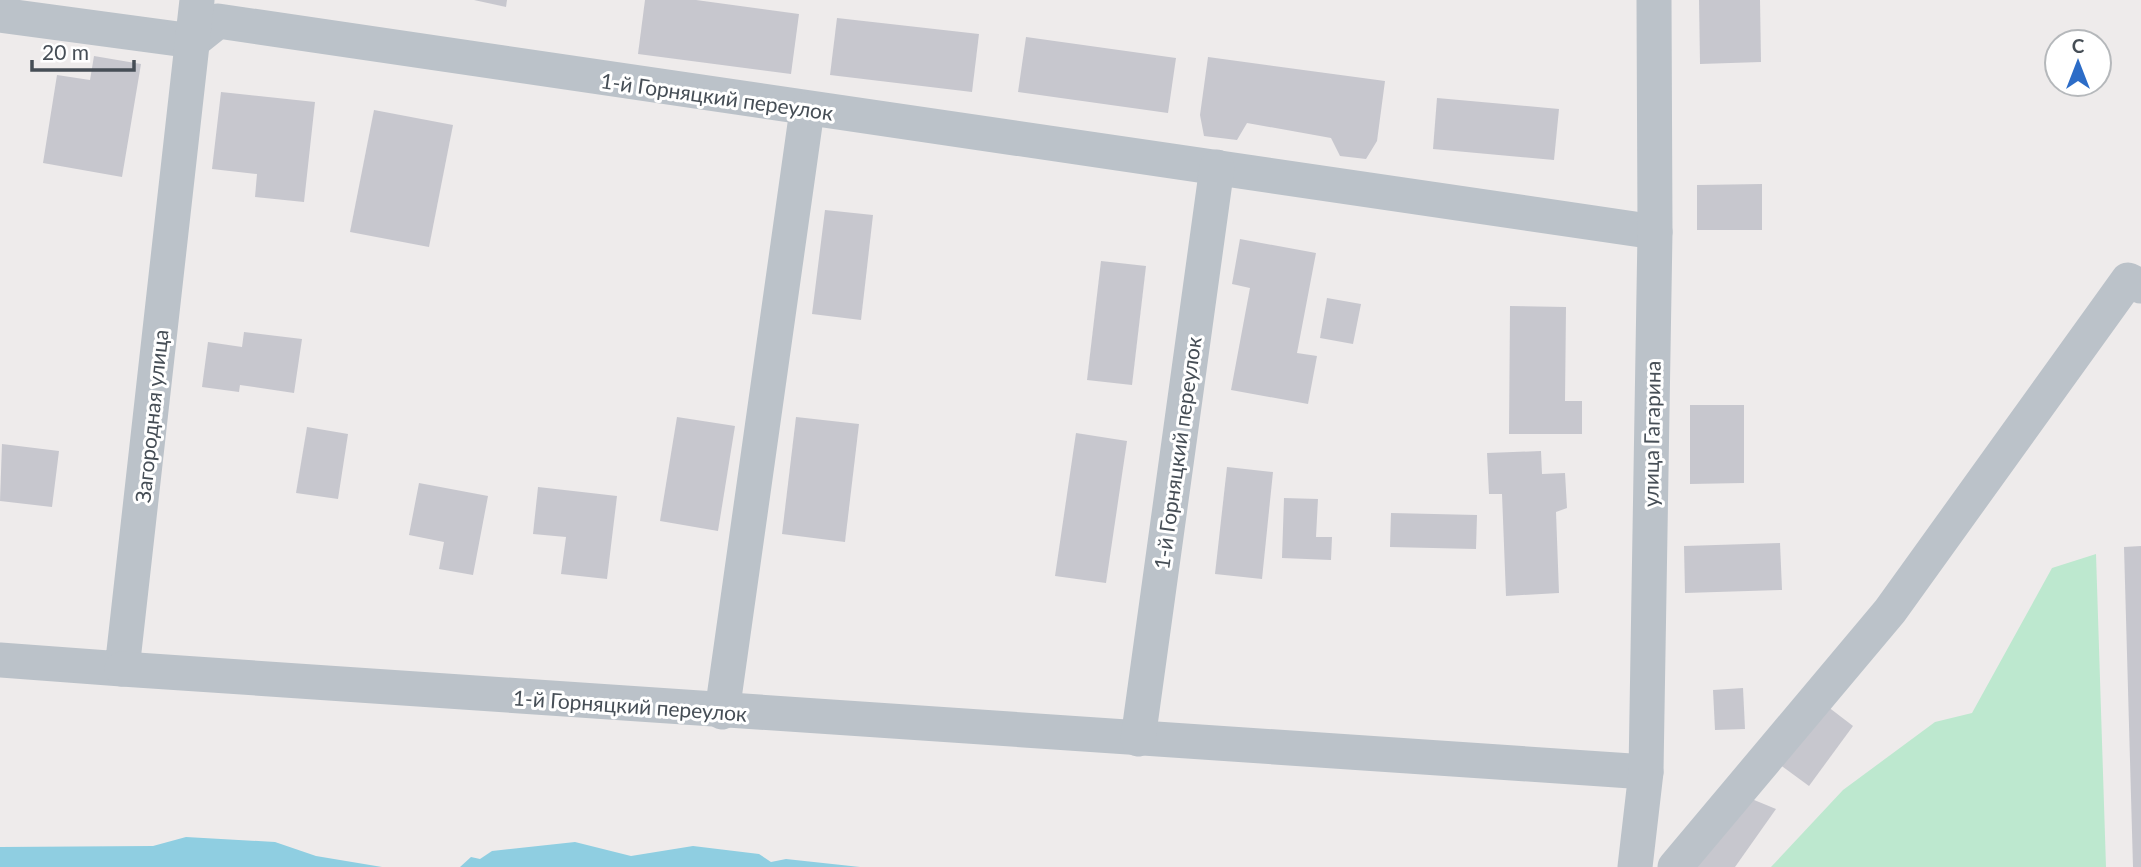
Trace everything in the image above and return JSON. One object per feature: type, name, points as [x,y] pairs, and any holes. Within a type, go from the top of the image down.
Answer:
[{"type":"street","name":"улица Гагарина","points":[[1635,867],[1646,772],[1655,232],[1654,0]]},
{"type":"street","points":[[0,15],[203,21]]},
{"type":"street","name":"1-й Горняцкий переулок","points":[[203,21],[1655,232]]},
{"type":"street","name":"Загородная улица","points":[[122,669],[203,21]]},
{"type":"street","points":[[722,712],[807,110]]},
{"type":"street","name":"1-й Горняцкий переулок","points":[[1138,739],[1217,167]]},
{"type":"street","points":[[1675,867],[1890,611],[2137,277]]},
{"type":"street","points":[[0,660],[122,669]]},
{"type":"street","name":"1-й Горняцкий переулок","points":[[122,669],[722,712],[1646,772]]},
{"type":"green space","points":[[2096,554],[2106,867],[1771,867],[1843,790],[1935,722],[1972,713],[2052,568]]},
{"type":"water","points":[[186,837],[275,842],[316,856],[382,867],[0,867],[0,847],[153,846]]},
{"type":"water","points":[[575,842],[631,856],[693,846],[759,854],[771,862],[786,859],[860,867],[460,867],[471,857],[480,859],[492,851]]},
{"type":"building","points":[[474,0],[507,0],[506,7]]},
{"type":"building","points":[[645,0],[696,0],[799,14],[791,74],[638,54]]},
{"type":"building","points":[[1699,0],[1760,0],[1761,62],[1700,64]]},
{"type":"building","points":[[837,18],[979,34],[972,92],[830,75]]},
{"type":"building","points":[[1026,37],[1176,58],[1168,113],[1018,92]]},
{"type":"building","points":[[94,56],[141,64],[122,177],[43,163],[57,75],[90,80]]},
{"type":"building","points":[[1208,57],[1385,81],[1377,141],[1366,159],[1340,156],[1331,138],[1247,123],[1237,140],[1204,136],[1200,115]]},
{"type":"building","points":[[221,92],[315,102],[304,202],[255,197],[257,174],[212,169]]},
{"type":"building","points":[[1437,98],[1559,109],[1554,160],[1433,149]]},
{"type":"building","points":[[374,110],[453,125],[429,247],[350,232]]},
{"type":"building","points":[[1762,184],[1762,230],[1697,230],[1697,185]]},
{"type":"building","points":[[825,210],[873,215],[861,320],[812,314]]},
{"type":"building","points":[[1240,239],[1316,253],[1297,353],[1317,356],[1308,404],[1231,390],[1250,288],[1232,284]]},
{"type":"building","points":[[1101,261],[1146,266],[1132,385],[1087,380]]},
{"type":"building","points":[[1327,298],[1361,304],[1353,344],[1320,338]]},
{"type":"building","points":[[1510,306],[1566,307],[1565,401],[1582,401],[1582,434],[1509,434]]},
{"type":"building","points":[[244,332],[302,339],[294,393],[240,385],[239,392],[202,387],[208,342],[242,347]]},
{"type":"building","points":[[1690,405],[1744,405],[1744,483],[1690,484]]},
{"type":"building","points":[[677,417],[735,426],[718,531],[660,521]]},
{"type":"building","points":[[796,417],[859,424],[845,542],[782,534]]},
{"type":"building","points":[[307,427],[348,434],[338,499],[296,493]]},
{"type":"building","points":[[1076,433],[1127,441],[1106,583],[1055,576]]},
{"type":"building","points":[[2,444],[59,451],[52,507],[0,501]]},
{"type":"building","points":[[1541,451],[1542,474],[1565,473],[1567,508],[1556,512],[1559,593],[1506,596],[1502,494],[1489,494],[1487,453]]},
{"type":"building","points":[[1227,467],[1273,472],[1262,579],[1215,574]]},
{"type":"building","points":[[419,483],[488,496],[473,575],[439,569],[444,542],[409,535]]},
{"type":"building","points":[[538,487],[617,496],[607,579],[561,574],[566,537],[533,534]]},
{"type":"building","points":[[1284,498],[1318,499],[1316,537],[1332,537],[1331,560],[1282,558]]},
{"type":"building","points":[[1391,513],[1477,515],[1476,549],[1390,547]]},
{"type":"building","points":[[1780,543],[1782,590],[1685,593],[1684,546]]},
{"type":"building","points":[[2141,546],[2141,867],[2133,867],[2124,547]]},
{"type":"building","points":[[1743,688],[1745,729],[1715,730],[1713,690]]},
{"type":"building","points":[[1823,703],[1853,726],[1809,786],[1779,764]]},
{"type":"building","points":[[1742,795],[1776,809],[1735,867],[1686,867]]}]
